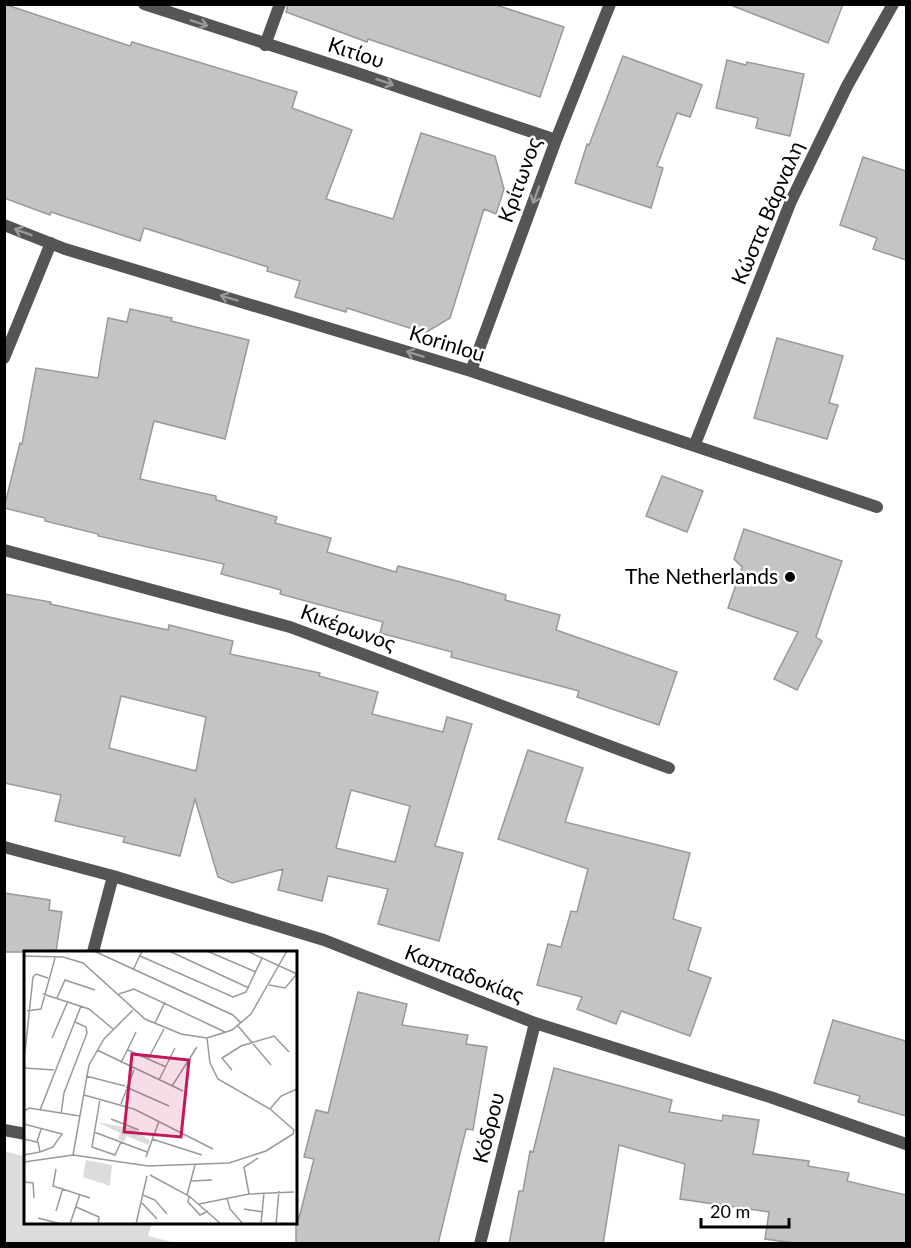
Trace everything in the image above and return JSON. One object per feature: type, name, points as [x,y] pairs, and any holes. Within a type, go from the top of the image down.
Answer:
[{"type":"street","name":"Κιτίου","points":[[144,4],[556,140]]},
{"type":"street","points":[[265,45],[280,4]]},
{"type":"street","name":"Κρίτωνος","points":[[471,371],[556,140],[610,4]]},
{"type":"street","name":"Κώστα Βάρναλη","points":[[695,444],[791,201],[847,86],[893,4]]},
{"type":"street","name":"Korinlou","points":[[4,225],[77,252],[471,371],[695,444],[877,507]]},
{"type":"street","points":[[4,358],[51,243]]},
{"type":"street","name":"Κικέρωνος","points":[[4,550],[290,627],[669,768]]},
{"type":"street","name":"Καππαδοκίας","points":[[4,847],[113,876],[324,940],[536,1023],[770,1097],[906,1144]]},
{"type":"street","points":[[93,951],[113,876]]},
{"type":"street","name":"Κόδρου","points":[[480,1244],[536,1023]]},
{"type":"street","points":[[4,1130],[24,1134]]},
{"type":"shaded area","points":[[5,1151],[24,1157],[24,1224],[152,1224],[148,1236],[176,1243],[5,1243]]},
{"type":"building","points":[[4,4],[130,46],[132,42],[297,92],[292,108],[352,130],[326,199],[393,219],[421,133],[495,156],[504,189],[496,214],[484,209],[450,318],[425,333],[347,308],[346,312],[295,297],[300,281],[267,271],[268,267],[144,228],[140,241],[51,212],[50,215],[4,198]]},
{"type":"building","points":[[288,4],[493,4],[564,27],[540,97],[368,39],[367,42],[286,12]]},
{"type":"building","points":[[733,4],[843,4],[828,43],[733,6]]},
{"type":"building","points":[[623,56],[702,85],[690,117],[677,113],[657,166],[663,168],[651,208],[575,183],[587,144],[589,145]]},
{"type":"building","points":[[727,60],[804,74],[790,136],[756,128],[758,118],[716,108]]},
{"type":"building","points":[[863,157],[906,171],[906,260],[873,249],[877,238],[840,225]]},
{"type":"building","points":[[130,309],[172,318],[171,321],[249,340],[225,439],[154,421],[140,479],[216,496],[216,500],[277,517],[275,523],[331,538],[327,552],[396,572],[398,566],[457,581],[506,595],[505,600],[560,615],[556,630],[677,672],[659,725],[577,697],[579,691],[451,657],[452,652],[380,633],[383,622],[280,594],[281,590],[221,574],[224,564],[98,536],[98,534],[45,521],[45,518],[4,508],[20,443],[22,444],[36,368],[98,378],[108,318],[127,322]]},
{"type":"building","points":[[777,338],[843,356],[829,403],[838,405],[827,439],[754,418]]},
{"type":"building","points":[[662,476],[703,491],[687,532],[646,516]]},
{"type":"building","name":"The Netherlands","points":[[744,529],[842,561],[816,637],[822,641],[797,690],[774,679],[798,632],[728,608],[742,567],[734,559]]},
{"type":"building","points":[[4,594],[51,602],[50,604],[168,630],[169,625],[233,641],[230,654],[320,673],[319,676],[378,692],[372,714],[443,732],[447,717],[472,724],[435,846],[463,853],[439,941],[378,924],[388,889],[328,876],[322,901],[278,890],[283,869],[232,883],[218,877],[195,799],[180,856],[123,842],[125,837],[55,821],[61,795],[4,783]],"holes":[[[121,696],[206,717],[196,771],[109,748]],[[351,790],[410,806],[395,862],[336,848]]]},
{"type":"building","points":[[528,750],[583,768],[565,822],[690,853],[673,919],[701,928],[688,970],[711,978],[690,1036],[621,1011],[616,1024],[577,1009],[582,997],[537,985],[548,944],[561,947],[571,911],[577,912],[588,869],[498,839]]},
{"type":"building","points":[[4,893],[50,900],[49,910],[62,912],[56,951],[4,952]]},
{"type":"building","points":[[358,992],[407,1004],[402,1025],[468,1035],[466,1044],[487,1047],[473,1130],[466,1129],[438,1244],[296,1244],[297,1217],[299,1218],[314,1159],[304,1157],[316,1110],[328,1113]]},
{"type":"building","points":[[833,1020],[906,1041],[906,1116],[858,1102],[860,1096],[814,1083]]},
{"type":"building","points":[[554,1068],[672,1100],[669,1112],[722,1121],[723,1115],[759,1120],[753,1154],[809,1161],[808,1166],[849,1173],[847,1181],[906,1195],[906,1244],[801,1244],[765,1239],[769,1212],[680,1199],[685,1164],[619,1145],[603,1244],[509,1244],[519,1191],[523,1191],[530,1151],[533,1152]]},
{"type":"place","name":"The Netherlands","points":[[790,577]]}]
